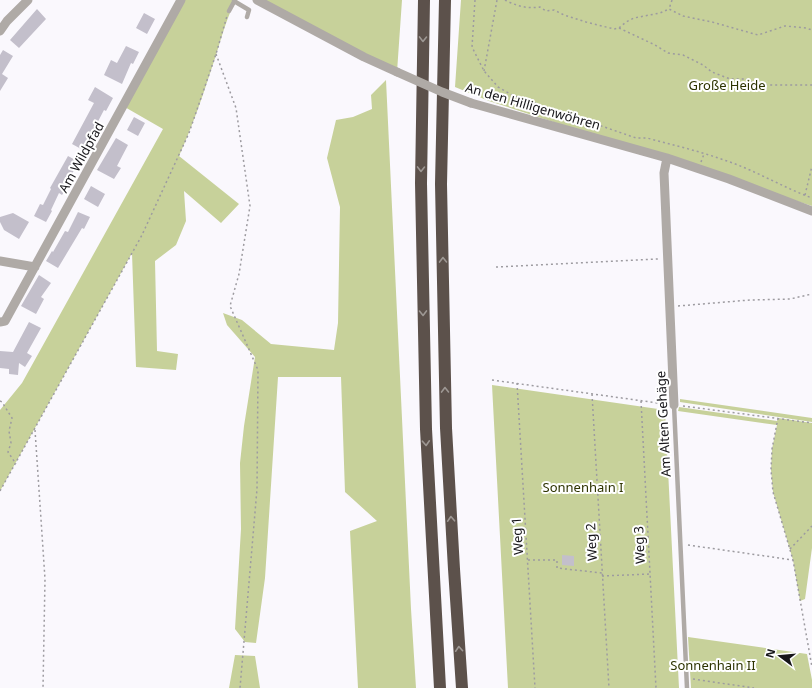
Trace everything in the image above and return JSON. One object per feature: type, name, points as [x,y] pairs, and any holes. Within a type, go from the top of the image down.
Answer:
[{"type":"highway","points":[[424,0],[421,183],[426,430],[440,688]]},
{"type":"highway","points":[[445,0],[441,184],[446,428],[462,688]]},
{"type":"street","points":[[0,31],[4,18],[28,0]]},
{"type":"street","name":"Am Wildpfad","points":[[0,322],[5,321],[181,0]]},
{"type":"street","name":"An den Hilligenwöhren","points":[[257,0],[364,57],[442,92],[471,103],[667,158],[729,179],[812,211]]},
{"type":"street","name":"Am Alten Gehäge","points":[[667,158],[664,173],[674,405]]},
{"type":"street","points":[[0,261],[35,267]]},
{"type":"lane","points":[[229,11],[235,0],[249,10],[247,17]]},
{"type":"lane","name":"Am Alten Gehäge","points":[[674,405],[687,688]]},
{"type":"path","points":[[475,0],[472,47],[484,71],[498,87],[512,95],[636,138],[647,138],[723,159],[755,171],[788,189],[812,198]]},
{"type":"path","points":[[484,71],[497,0]]},
{"type":"path","points":[[505,0],[530,8],[540,7],[546,11],[554,10],[564,16],[586,22],[612,28],[619,28],[655,45],[668,53],[683,55],[703,65],[712,72],[730,79],[746,79],[758,86],[812,86]]},
{"type":"path","points":[[619,28],[634,18],[660,13],[669,9],[672,0]]},
{"type":"path","points":[[669,9],[682,16],[712,22],[758,35],[785,26],[812,30]]},
{"type":"path","points":[[0,491],[142,235],[189,133],[229,11]]},
{"type":"path","points":[[216,54],[236,108],[250,206],[239,274],[230,306],[258,370],[257,489],[240,688]]},
{"type":"path","points":[[805,195],[812,166]]},
{"type":"path","points":[[496,267],[668,259]]},
{"type":"path","points":[[670,306],[750,300],[790,299],[812,294]]},
{"type":"path","points":[[492,380],[812,423]]},
{"type":"path","name":"Weg 1","points":[[517,383],[534,688]]},
{"type":"path","name":"Weg 2","points":[[592,394],[609,688]]},
{"type":"path","points":[[0,401],[12,418],[9,431],[11,444],[8,452],[16,464]]},
{"type":"path","name":"Weg 3","points":[[641,401],[656,688]]},
{"type":"path","points":[[778,418],[772,449],[771,470],[773,492],[793,560],[812,667]]},
{"type":"path","points":[[35,429],[45,579],[44,688]]},
{"type":"path","points":[[790,549],[812,526]]},
{"type":"path","points":[[681,544],[793,560]]},
{"type":"path","points":[[527,560],[557,560],[557,568],[602,575],[650,574]]},
{"type":"path","points":[[687,678],[754,688]]},
{"type":"green space","points":[[181,0],[236,0],[225,27],[194,119],[179,156],[239,204],[221,223],[184,191],[186,221],[176,245],[155,261],[157,351],[178,354],[176,370],[136,367],[132,253],[0,491],[0,410],[22,383],[163,129],[123,106]]},
{"type":"green space","points":[[257,0],[402,0],[397,72]]},
{"type":"green space","name":"Große Heide","points":[[461,0],[812,0],[812,206],[489,101],[455,87]]},
{"type":"green space","points":[[386,80],[416,688],[358,688],[350,531],[377,521],[345,492],[341,377],[278,377],[265,578],[256,643],[245,642],[235,629],[241,529],[240,463],[244,426],[255,357],[227,325],[223,313],[242,320],[271,344],[334,350],[338,323],[340,207],[327,158],[336,120],[353,117],[372,109],[371,95]]},
{"type":"green space","name":"Sonnenhain I","points":[[492,385],[665,410],[679,688],[508,688]]},
{"type":"green space","points":[[680,399],[812,418],[812,422],[680,402]]},
{"type":"green space","points":[[679,407],[777,421],[778,418],[812,423],[812,548],[805,599],[800,601],[793,560],[773,492],[771,470],[772,449],[777,425],[678,411]]},
{"type":"green space","name":"Sonnenhain II","points":[[688,637],[807,654],[812,688],[691,688]]},
{"type":"green space","points":[[235,655],[255,656],[260,688],[229,688]]},
{"type":"building","points":[[37,9],[46,19],[19,48],[10,40]]},
{"type":"building","points":[[144,13],[155,19],[147,34],[136,28]]},
{"type":"building","points":[[126,46],[139,52],[133,64],[131,63],[122,84],[104,75],[111,60],[117,63]]},
{"type":"building","points":[[3,50],[13,56],[2,74],[8,78],[0,91],[0,55]]},
{"type":"building","points":[[95,87],[113,98],[106,111],[104,110],[83,150],[72,144],[94,103],[88,100]]},
{"type":"building","points":[[134,117],[145,123],[138,136],[127,130]]},
{"type":"building","points":[[116,138],[128,145],[117,166],[121,168],[114,179],[97,170]]},
{"type":"building","points":[[68,156],[79,162],[67,182],[70,183],[62,195],[59,193],[46,222],[34,216],[40,204],[43,205],[51,189],[50,188]]},
{"type":"building","points":[[91,186],[105,194],[98,207],[84,199]]},
{"type":"building","points":[[78,212],[90,217],[84,229],[82,228],[58,268],[46,261],[65,231],[68,232]]},
{"type":"building","points":[[13,213],[29,222],[19,239],[4,230],[0,222],[0,217]]},
{"type":"building","points":[[39,275],[51,283],[41,297],[44,299],[36,314],[21,306]]},
{"type":"building","points":[[29,322],[41,328],[27,353],[32,356],[25,367],[19,363],[18,375],[9,374],[9,369],[0,368],[0,351],[13,352]]},
{"type":"building","points":[[562,555],[574,556],[574,566],[562,565]]}]
